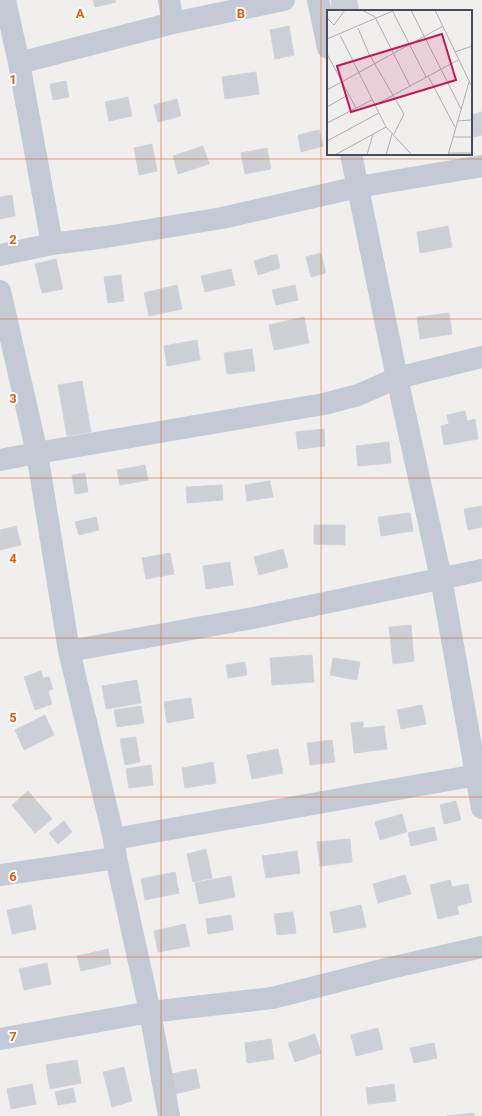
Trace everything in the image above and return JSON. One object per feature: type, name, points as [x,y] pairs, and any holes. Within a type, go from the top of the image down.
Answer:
[{"type":"street","points":[[5,0],[19,63],[52,244]]},
{"type":"street","points":[[169,0],[173,23]]},
{"type":"street","points":[[19,63],[173,23],[284,0]]},
{"type":"street","points":[[318,0],[327,43]]},
{"type":"street","points":[[351,155],[397,378],[441,578],[479,775],[482,808]]},
{"type":"street","points":[[0,255],[52,244],[106,237],[222,218],[358,187],[482,166]]},
{"type":"street","points":[[0,291],[37,453],[69,650],[115,848],[150,1012],[169,1116]]},
{"type":"street","points":[[0,460],[324,404],[358,395],[397,378],[482,358]]},
{"type":"street","points":[[69,650],[253,618],[482,570]]},
{"type":"street","points":[[0,875],[115,848],[479,775]]},
{"type":"street","points":[[0,1039],[150,1012],[272,998],[390,968],[482,947]]},
{"type":"building","points":[[93,0],[115,0],[116,2],[95,7]]},
{"type":"building","points":[[331,0],[357,0],[359,10],[332,10]]},
{"type":"building","points":[[289,26],[294,55],[275,59],[270,30]]},
{"type":"building","points":[[256,72],[259,94],[225,99],[222,77]]},
{"type":"building","points":[[66,81],[69,97],[53,100],[50,84]]},
{"type":"building","points":[[128,97],[132,116],[109,121],[105,102]]},
{"type":"building","points":[[177,99],[181,116],[158,122],[154,105]]},
{"type":"building","points":[[482,112],[482,135],[474,137],[472,129],[472,115]]},
{"type":"building","points":[[319,130],[323,146],[301,152],[298,135]]},
{"type":"building","points":[[152,144],[157,171],[139,175],[134,148]]},
{"type":"building","points":[[203,146],[209,164],[178,174],[173,156]]},
{"type":"building","points":[[267,148],[271,169],[245,174],[241,153]]},
{"type":"building","points":[[12,195],[15,216],[0,219],[0,197]]},
{"type":"building","points":[[448,226],[452,247],[420,253],[417,232]]},
{"type":"building","points":[[321,253],[326,273],[311,277],[306,257]]},
{"type":"building","points":[[277,254],[280,268],[258,275],[254,261]]},
{"type":"building","points":[[56,259],[63,289],[42,293],[35,264]]},
{"type":"building","points":[[231,269],[235,285],[205,292],[201,276]]},
{"type":"building","points":[[121,275],[124,301],[108,303],[104,277]]},
{"type":"building","points":[[177,285],[182,309],[149,316],[144,293]]},
{"type":"building","points":[[295,285],[298,300],[276,305],[272,290]]},
{"type":"building","points":[[449,313],[452,334],[420,339],[417,317]]},
{"type":"building","points":[[304,317],[309,343],[274,350],[269,325]]},
{"type":"building","points":[[197,340],[200,360],[167,366],[164,346]]},
{"type":"building","points":[[252,349],[255,371],[227,374],[224,353]]},
{"type":"building","points":[[82,381],[91,432],[67,436],[58,385]]},
{"type":"building","points":[[465,411],[467,421],[475,419],[478,439],[444,445],[441,426],[449,424],[447,415]]},
{"type":"building","points":[[324,429],[325,446],[298,449],[296,432]]},
{"type":"building","points":[[389,442],[391,463],[358,466],[356,446]]},
{"type":"building","points":[[145,465],[148,480],[120,485],[117,470]]},
{"type":"building","points":[[85,473],[88,492],[75,494],[72,475]]},
{"type":"building","points":[[270,481],[273,497],[247,501],[245,485]]},
{"type":"building","points":[[222,485],[223,500],[187,503],[186,487]]},
{"type":"building","points":[[482,506],[482,527],[468,530],[464,509]]},
{"type":"building","points":[[410,513],[413,531],[381,536],[378,517]]},
{"type":"building","points":[[96,517],[99,530],[79,535],[75,522]]},
{"type":"building","points":[[314,525],[345,525],[345,545],[314,544]]},
{"type":"building","points":[[16,526],[21,545],[0,550],[0,530]]},
{"type":"building","points":[[283,549],[288,567],[259,575],[254,557]]},
{"type":"building","points":[[170,553],[174,574],[146,579],[142,558]]},
{"type":"building","points":[[230,562],[233,585],[206,589],[203,566]]},
{"type":"building","points":[[411,625],[414,661],[393,664],[389,627]]},
{"type":"building","points":[[312,655],[314,682],[272,685],[270,658]]},
{"type":"building","points":[[333,658],[360,662],[357,680],[330,675]]},
{"type":"building","points":[[245,662],[247,675],[228,678],[226,665]]},
{"type":"building","points":[[41,671],[43,678],[49,677],[53,689],[48,691],[52,704],[35,710],[24,677]]},
{"type":"building","points":[[137,680],[141,703],[106,709],[102,686]]},
{"type":"building","points":[[191,698],[194,718],[167,723],[164,702]]},
{"type":"building","points":[[422,705],[426,724],[401,729],[397,710]]},
{"type":"building","points":[[141,706],[144,723],[117,727],[114,710]]},
{"type":"building","points":[[45,715],[54,735],[24,750],[15,730]]},
{"type":"building","points":[[363,722],[363,728],[384,726],[387,749],[354,753],[351,723]]},
{"type":"building","points":[[136,737],[140,762],[125,765],[120,739]]},
{"type":"building","points":[[332,740],[335,762],[310,765],[307,743]]},
{"type":"building","points":[[278,749],[283,773],[252,779],[247,755]]},
{"type":"building","points":[[213,762],[216,783],[185,788],[182,768]]},
{"type":"building","points":[[151,765],[153,785],[129,788],[126,769]]},
{"type":"building","points":[[28,791],[52,819],[35,833],[12,805]]},
{"type":"building","points":[[456,801],[461,820],[444,824],[440,805]]},
{"type":"building","points":[[402,814],[407,832],[380,840],[375,822]]},
{"type":"building","points":[[64,821],[72,832],[58,844],[49,833]]},
{"type":"building","points":[[434,827],[437,840],[411,846],[408,833]]},
{"type":"building","points":[[350,839],[352,862],[320,866],[317,842]]},
{"type":"building","points":[[206,849],[212,878],[193,882],[187,854]]},
{"type":"building","points":[[297,851],[300,873],[266,878],[262,856]]},
{"type":"building","points":[[175,872],[179,893],[145,900],[141,879]]},
{"type":"building","points":[[405,875],[411,894],[378,903],[373,884]]},
{"type":"building","points":[[231,876],[235,897],[199,904],[195,883]]},
{"type":"building","points":[[450,880],[452,887],[468,884],[472,902],[457,906],[459,914],[438,919],[430,885]]},
{"type":"building","points":[[31,905],[36,929],[12,934],[7,910]]},
{"type":"building","points":[[361,905],[366,927],[334,933],[330,912]]},
{"type":"building","points":[[293,912],[296,933],[277,935],[274,914]]},
{"type":"building","points":[[231,915],[233,930],[208,934],[206,919]]},
{"type":"building","points":[[185,924],[190,946],[158,952],[154,931]]},
{"type":"building","points":[[108,949],[111,964],[81,971],[77,956]]},
{"type":"building","points":[[47,963],[51,984],[24,990],[19,969]]},
{"type":"building","points":[[378,1028],[383,1049],[356,1056],[351,1035]]},
{"type":"building","points":[[315,1034],[321,1053],[295,1062],[288,1043]]},
{"type":"building","points":[[271,1039],[274,1059],[247,1063],[245,1043]]},
{"type":"building","points":[[434,1043],[437,1058],[414,1063],[410,1048]]},
{"type":"building","points":[[77,1060],[81,1083],[50,1089],[46,1065]]},
{"type":"building","points":[[124,1067],[132,1101],[112,1107],[103,1072]]},
{"type":"building","points":[[196,1069],[200,1088],[175,1094],[171,1074]]},
{"type":"building","points":[[32,1084],[36,1104],[11,1109],[7,1089]]},
{"type":"building","points":[[394,1084],[396,1101],[368,1104],[366,1088]]},
{"type":"building","points":[[73,1088],[76,1102],[58,1105],[55,1092]]},
{"type":"building","points":[[474,1113],[474,1116],[447,1116]]}]
